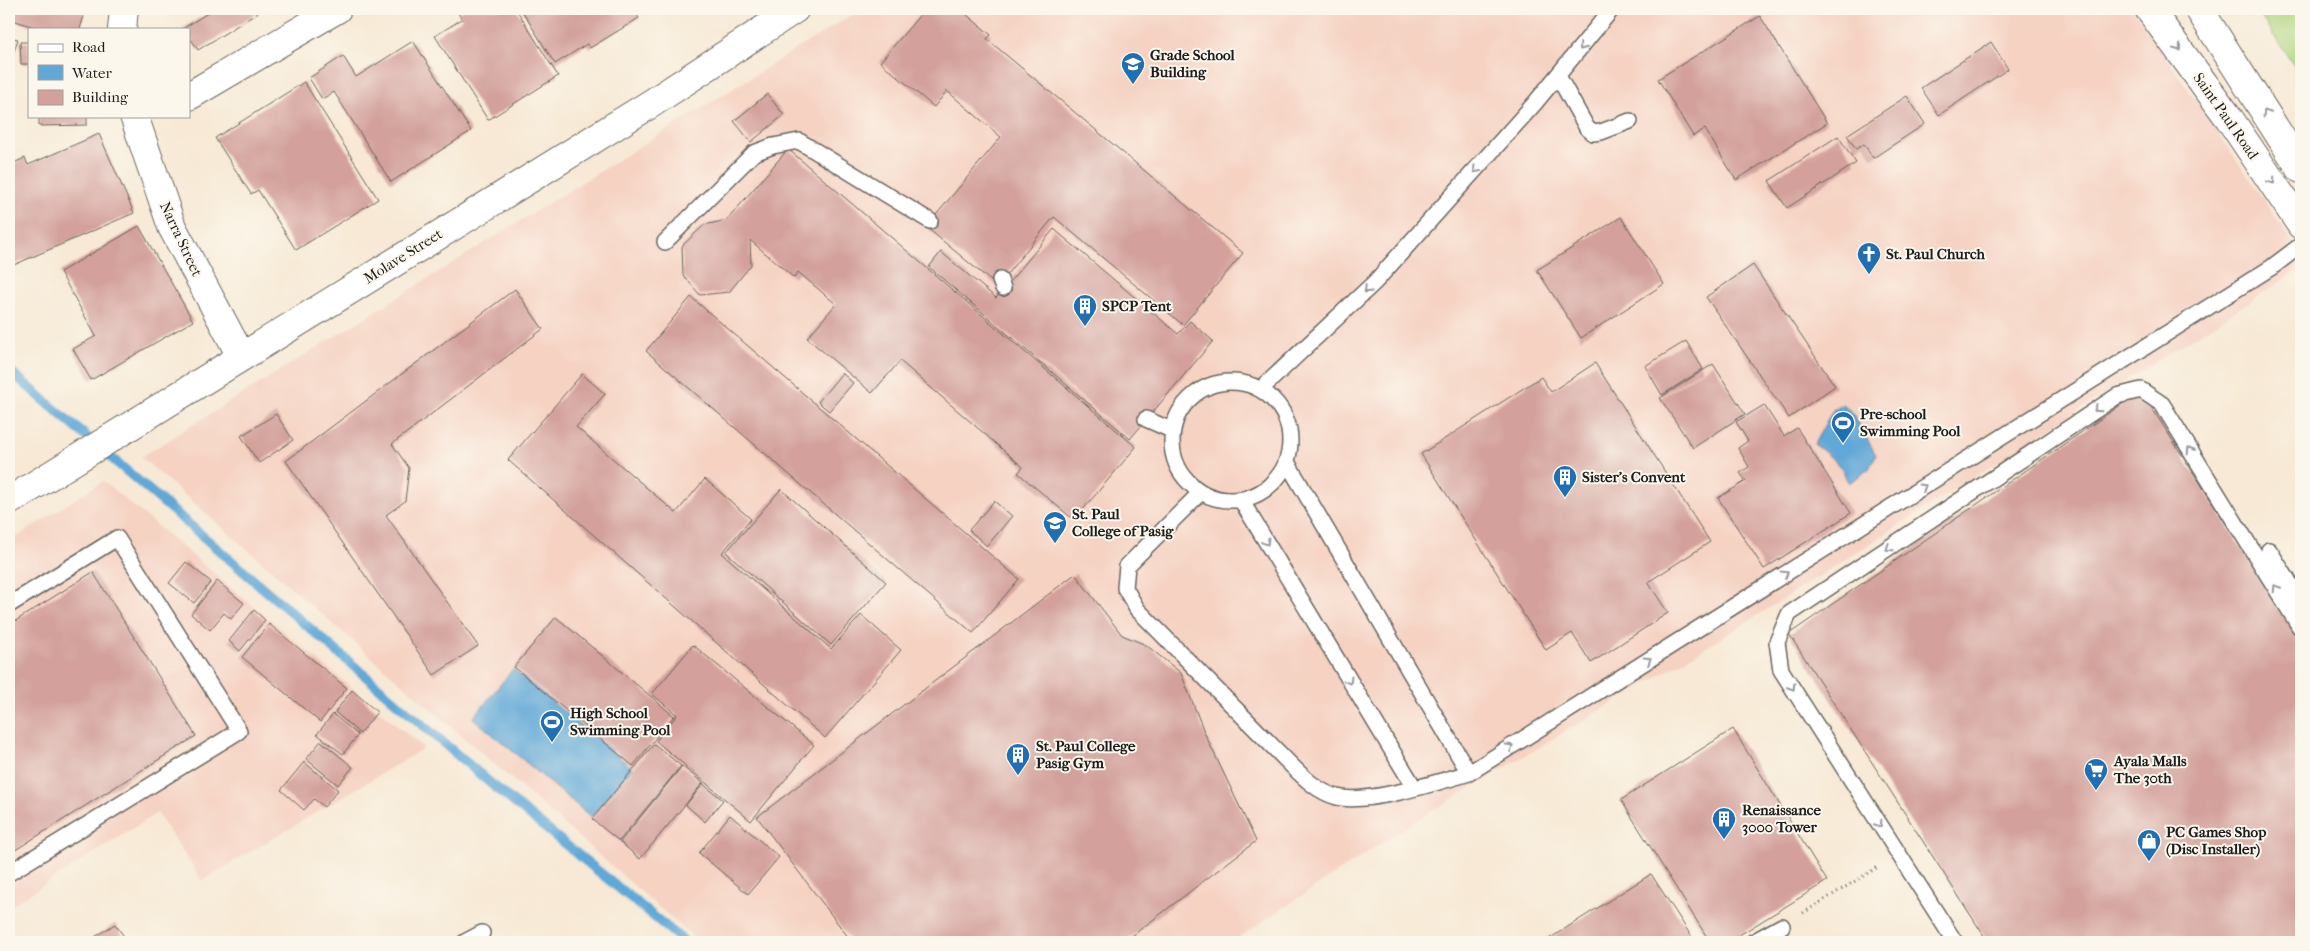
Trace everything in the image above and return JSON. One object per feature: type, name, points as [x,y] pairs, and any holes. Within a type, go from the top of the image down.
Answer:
[{"type":"street","points":[[122,28],[124,9]]},
{"type":"street","points":[[190,95],[337,9]]},
{"type":"street","name":"Molave Street","points":[[9,501],[644,108],[796,9]]},
{"type":"street","name":"Saint Paul Road","points":[[2149,9],[2229,118],[2301,225]]},
{"type":"street","points":[[2199,9],[2301,169]]},
{"type":"street","name":"Narra Street","points":[[141,120],[172,227],[241,356]]},
{"type":"lane","points":[[1261,389],[1375,282],[1509,134],[1612,9]]},
{"type":"lane","points":[[1558,76],[1587,128],[1593,133],[1630,122]]},
{"type":"lane","points":[[665,242],[754,153],[774,146],[799,141],[930,221]]},
{"type":"lane","points":[[1201,492],[1127,566],[1125,588],[1137,609],[1310,782],[1329,794],[1347,799],[1363,798],[1414,787],[1469,773],[2263,272],[2301,245]]},
{"type":"lane","points":[[1220,382],[1241,382],[1261,389],[1276,403],[1287,421],[1291,441],[1287,462],[1276,479],[1260,493],[1241,500],[1220,500],[1201,492],[1185,478],[1175,460],[1171,430],[1185,402],[1201,388],[1220,382]]},
{"type":"lane","points":[[1955,942],[1781,670],[1777,642],[1790,614],[2117,396],[2141,390],[2162,404],[2301,629]]},
{"type":"lane","points":[[1146,419],[1171,430]]},
{"type":"lane","points":[[1287,462],[1469,773]]},
{"type":"lane","points":[[1241,500],[1414,787]]},
{"type":"lane","points":[[9,606],[117,538],[238,731],[9,873]]},
{"type":"lane","points":[[2269,550],[2301,601]]},
{"type":"lane","points":[[1753,942],[1782,926]]},
{"type":"lane","points":[[465,942],[482,933]]},
{"type":"path","points":[[1782,926],[1898,855]]},
{"type":"shaded area","name":"St. Paul College of Pasig","points":[[861,9],[2133,9],[2301,254],[2301,269],[1733,631],[1409,825],[1232,942],[699,942],[141,457]]},
{"type":"shaded area","points":[[103,481],[424,748],[202,881],[157,813],[9,907],[9,542]]},
{"type":"green space","points":[[2256,9],[2301,9],[2301,76]]},
{"type":"water","name":"Pre-school Swimming Pool","points":[[1843,404],[1851,411],[1876,455],[1868,470],[1849,483],[1839,465],[1814,444],[1833,410]]},
{"type":"water","name":"High School Swimming Pool","points":[[513,669],[632,768],[591,817],[473,718]]},
{"type":"building","points":[[9,9],[86,9],[80,28],[38,28],[9,19]]},
{"type":"building","points":[[214,9],[264,9],[198,50],[190,38],[190,28],[184,28]]},
{"type":"building","points":[[464,9],[516,9],[558,76],[488,120],[435,36],[462,19],[458,13]]},
{"type":"building","points":[[521,9],[633,9],[639,18],[590,48],[587,44],[555,64]]},
{"type":"building","points":[[925,9],[960,9],[991,35],[987,39],[1243,253],[1183,325],[1054,217],[997,286],[926,227],[1001,137],[947,91],[934,107],[880,62]]},
{"type":"building","points":[[1760,16],[1827,123],[1736,180],[1705,129],[1693,136],[1658,79]]},
{"type":"building","points":[[9,37],[18,39],[9,67]]},
{"type":"building","points":[[413,41],[471,131],[391,182],[334,92],[322,99],[309,78],[343,56],[356,77]]},
{"type":"building","points":[[20,42],[28,42],[28,64],[21,64]]},
{"type":"building","points":[[1991,42],[2008,69],[1939,115],[1921,88]]},
{"type":"building","points":[[304,82],[378,199],[296,250],[258,190],[251,194],[215,138]]},
{"type":"building","points":[[767,94],[784,115],[751,142],[734,121]]},
{"type":"building","points":[[1907,96],[1925,124],[1873,158],[1864,144],[1856,149],[1847,135]]},
{"type":"building","points":[[39,118],[87,118],[87,125],[39,126]]},
{"type":"building","points":[[99,134],[134,213],[9,267],[9,165],[25,158],[28,165]]},
{"type":"building","points":[[1838,136],[1856,163],[1787,208],[1769,181]]},
{"type":"building","points":[[788,149],[1136,447],[1074,520],[1018,473],[1023,467],[900,361],[872,393],[807,338],[836,304],[798,272],[794,278],[750,240],[751,265],[729,292],[700,295],[683,275],[682,246],[704,225],[727,220]]},
{"type":"building","points":[[1621,217],[1664,284],[1581,338],[1537,270]]},
{"type":"building","points":[[139,226],[193,321],[91,380],[73,349],[96,336],[60,272]]},
{"type":"building","name":"SPCP Tent","points":[[1054,229],[1178,334],[1190,321],[1213,341],[1130,439],[929,267],[941,252],[996,298]]},
{"type":"building","points":[[1753,265],[1835,386],[1789,418],[1706,297]]},
{"type":"building","points":[[515,289],[543,329],[392,444],[409,468],[405,501],[386,515],[478,646],[434,675],[286,461]]},
{"type":"building","points":[[691,297],[1019,579],[973,633],[646,351]]},
{"type":"building","points":[[1686,341],[1703,369],[1662,395],[1645,366]]},
{"type":"building","name":"Sister's Convent","points":[[1595,363],[1710,542],[1648,582],[1668,613],[1591,663],[1572,633],[1546,650],[1421,454],[1541,377],[1551,392]]},
{"type":"building","points":[[1713,364],[1745,414],[1693,448],[1660,398]]},
{"type":"building","points":[[842,373],[853,383],[829,411],[818,402]]},
{"type":"building","points":[[582,374],[605,394],[576,427],[676,513],[705,479],[751,519],[722,553],[831,649],[861,615],[901,650],[825,738],[508,460]]},
{"type":"building","name":"Ayala Malls The 30th","points":[[2141,391],[2301,641],[2301,942],[1988,942],[1789,634]]},
{"type":"building","points":[[1764,405],[1784,436],[1797,428],[1851,513],[1764,569],[1718,498],[1746,481],[1740,473],[1749,467],[1738,448],[1748,441],[1736,422]]},
{"type":"building","points":[[276,414],[293,440],[259,463],[241,436]]},
{"type":"building","points":[[781,489],[886,582],[831,645],[726,552]]},
{"type":"building","points":[[994,501],[1012,516],[987,546],[969,530]]},
{"type":"building","points":[[186,562],[211,582],[194,603],[169,583]]},
{"type":"building","points":[[93,572],[196,736],[9,854],[9,625]]},
{"type":"building","name":"St. Paul College Pasig Gym","points":[[1075,574],[1122,635],[1146,645],[1181,673],[1205,734],[1256,841],[1124,942],[852,942],[757,817]]},
{"type":"building","points":[[217,581],[244,603],[231,619],[224,613],[210,630],[191,614]]},
{"type":"building","points":[[254,610],[265,620],[240,651],[229,641]]},
{"type":"building","points":[[556,617],[674,716],[633,766],[514,667]]},
{"type":"building","points":[[269,624],[347,688],[320,722],[242,657]]},
{"type":"building","points":[[693,645],[814,745],[751,821],[656,741],[677,715],[652,694]]},
{"type":"building","points":[[352,690],[377,712],[360,734],[335,712]]},
{"type":"building","points":[[333,714],[358,735],[343,754],[317,734]]},
{"type":"building","name":"Renaissance 3000 Tower","points":[[1733,729],[1827,881],[1728,942],[1710,942],[1621,800]]},
{"type":"building","points":[[321,741],[353,767],[338,785],[306,759]]},
{"type":"building","points":[[654,744],[681,766],[619,841],[592,819]]},
{"type":"building","points":[[304,762],[338,790],[324,807],[314,799],[304,810],[281,790]]},
{"type":"building","points":[[682,766],[703,783],[640,859],[620,842]]},
{"type":"building","points":[[703,784],[723,800],[705,822],[686,805]]},
{"type":"building","points":[[730,815],[779,857],[748,894],[699,853]]},
{"type":"building","points":[[1651,874],[1695,942],[1544,942]]},
{"type":"building","points":[[115,924],[128,942],[87,942]]},
{"type":"waterway","points":[[9,370],[489,782],[685,942]]},
{"type":"place","name":"Grade School Building","points":[[1133,85]]},
{"type":"place","name":"St. Paul Church","points":[[1869,275]]},
{"type":"place","name":"SPCP Tent","points":[[1085,327]]},
{"type":"place","name":"Pre-school Swimming Pool","points":[[1843,444]]},
{"type":"place","name":"Sister's Convent","points":[[1565,498]]},
{"type":"place","name":"St. Paul College of Pasig","points":[[1055,544]]},
{"type":"place","name":"High School Swimming Pool","points":[[552,743]]},
{"type":"place","name":"St. Paul College Pasig Gym","points":[[1018,776]]},
{"type":"place","name":"Ayala Malls The 30th","points":[[2096,791]]},
{"type":"place","name":"Renaissance 3000 Tower","points":[[1724,840]]},
{"type":"place","name":"PC Games Shop (Disc Installer)","points":[[2149,862]]}]
